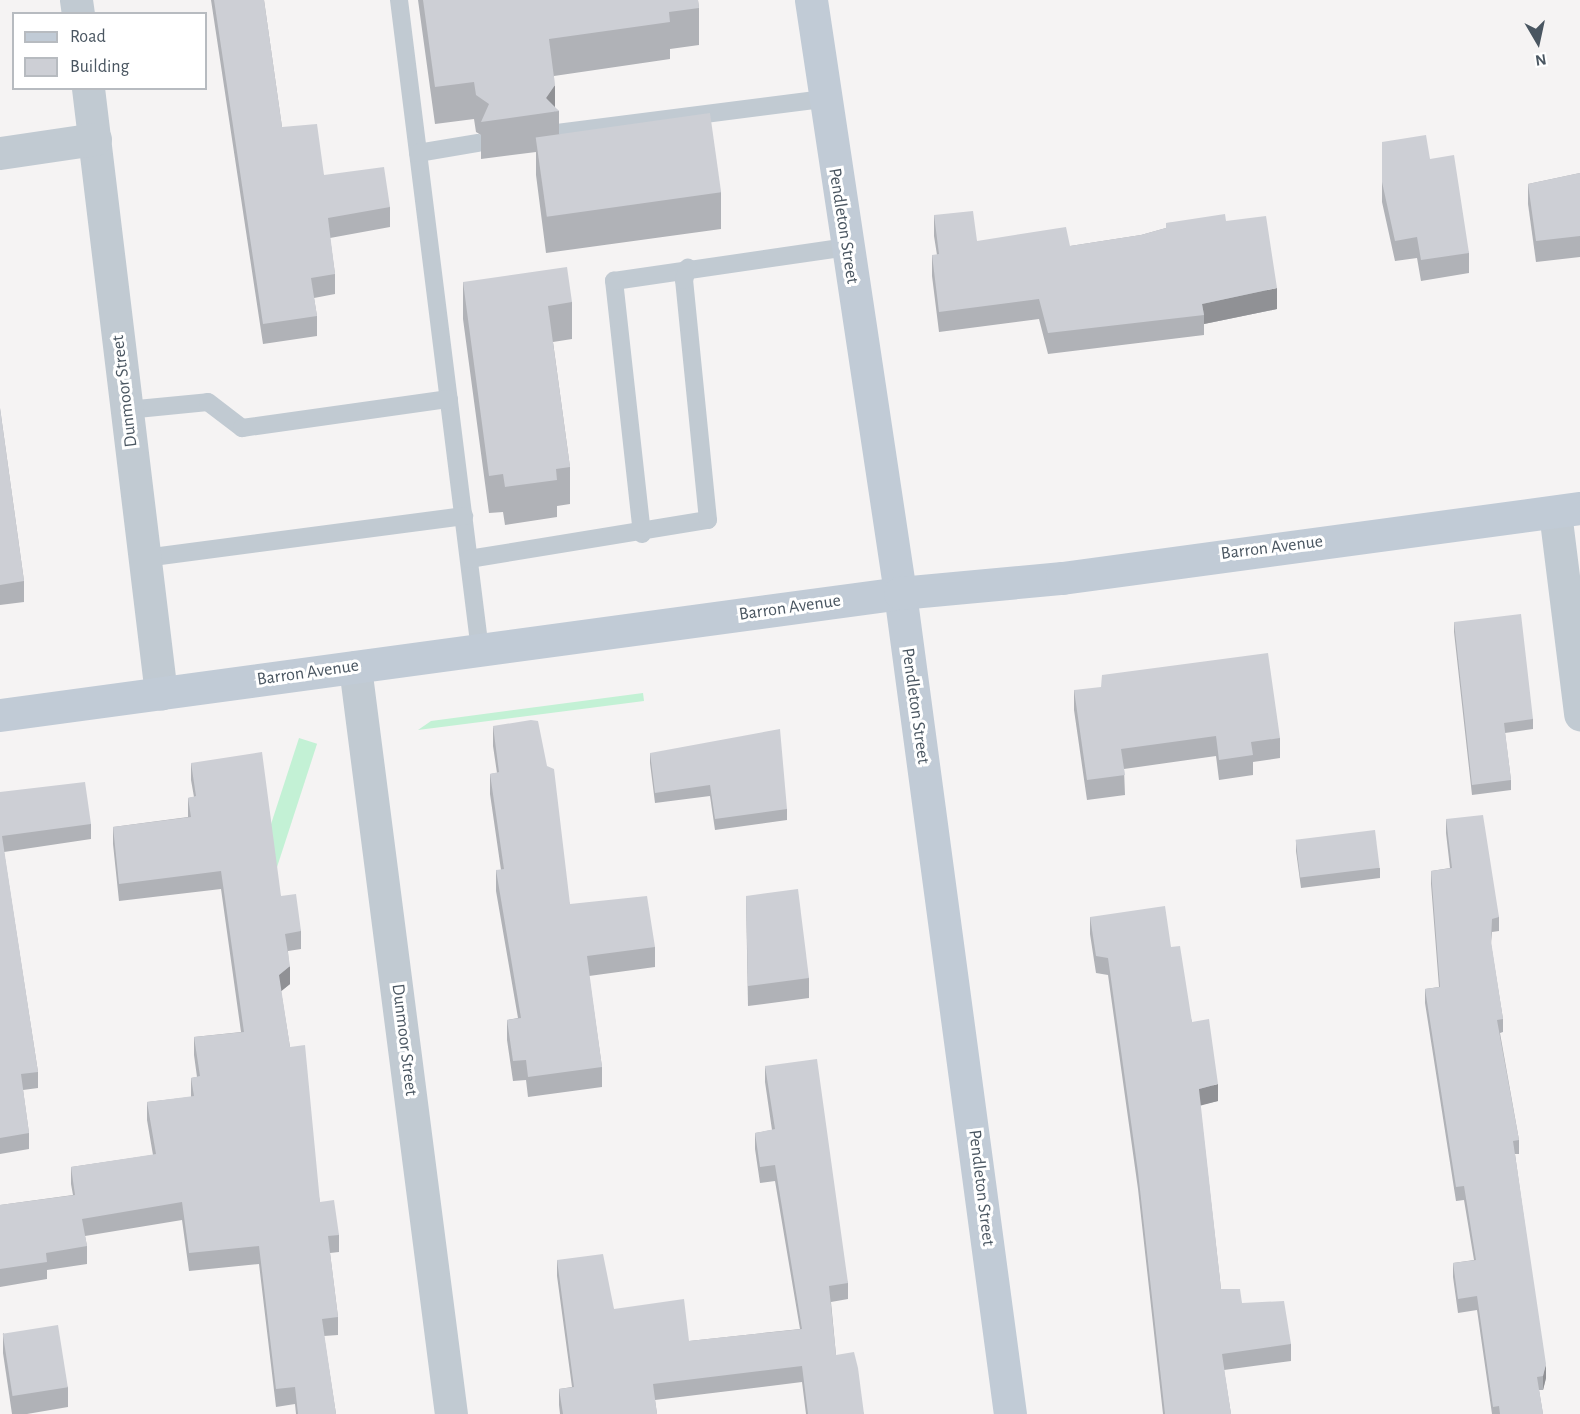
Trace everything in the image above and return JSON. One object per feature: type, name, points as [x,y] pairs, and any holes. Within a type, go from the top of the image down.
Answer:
[{"type":"main road","name":"Pendleton Street","points":[[811,0],[846,247],[900,593],[1010,1414]]},
{"type":"main road","name":"Barron Avenue","points":[[0,715],[900,593],[1062,578],[1567,510]]},
{"type":"street","name":"Dunmoor Street","points":[[88,90],[161,694]]},
{"type":"street","points":[[0,153],[95,139]]},
{"type":"street","points":[[1567,510],[1580,714]]},
{"type":"street","name":"Dunmoor Street","points":[[355,667],[451,1414]]},
{"type":"lane","points":[[399,0],[480,650]]},
{"type":"lane","points":[[557,133],[824,99]]},
{"type":"lane","points":[[418,153],[478,143]]},
{"type":"lane","points":[[642,534],[612,289],[620,277],[846,247]]},
{"type":"lane","points":[[469,559],[703,524],[710,513],[684,280],[688,268]]},
{"type":"lane","points":[[127,410],[208,402],[242,428],[448,399]]},
{"type":"lane","points":[[145,558],[464,516]]},
{"type":"green space","points":[[643,693],[644,701],[418,730],[431,721]]},
{"type":"green space","points":[[299,738],[317,744],[265,906],[246,900]]},
{"type":"building","points":[[214,0],[264,0],[282,127],[317,124],[324,175],[384,167],[390,207],[328,218],[335,274],[311,278],[317,316],[263,324]]},
{"type":"building","points":[[423,0],[698,0],[699,8],[669,12],[670,22],[549,39],[555,85],[546,98],[559,111],[481,122],[489,104],[476,95],[474,82],[435,87]]},
{"type":"building","points":[[710,113],[721,192],[547,217],[536,137]]},
{"type":"building","points":[[1426,135],[1430,159],[1454,155],[1469,253],[1421,260],[1417,237],[1395,241],[1382,182],[1382,142]]},
{"type":"building","points":[[1580,173],[1580,236],[1536,241],[1528,184]]},
{"type":"building","points":[[973,211],[977,241],[1066,227],[1070,246],[1141,235],[1166,228],[1166,223],[1225,214],[1226,221],[1266,216],[1277,288],[1202,304],[1204,315],[1048,333],[1039,299],[939,312],[932,255],[939,254],[934,215]]},
{"type":"building","points":[[567,267],[572,302],[548,306],[570,467],[556,469],[557,480],[505,487],[503,474],[489,476],[463,282]]},
{"type":"building","points":[[0,408],[24,581],[0,585]]},
{"type":"building","points":[[1521,614],[1533,719],[1504,723],[1511,780],[1472,785],[1454,622]]},
{"type":"building","points":[[1268,653],[1280,738],[1251,742],[1253,755],[1219,760],[1216,736],[1121,749],[1125,775],[1087,780],[1074,690],[1101,687],[1102,675]]},
{"type":"building","points":[[538,721],[547,766],[554,769],[570,904],[647,896],[655,947],[587,956],[602,1067],[528,1077],[526,1060],[513,1061],[507,1020],[521,1018],[496,870],[504,869],[490,774],[499,772],[493,726]]},
{"type":"building","points":[[780,729],[787,809],[715,819],[710,785],[655,793],[650,753]]},
{"type":"building","points":[[262,752],[281,896],[296,894],[301,931],[285,934],[290,966],[279,975],[290,1047],[305,1045],[320,1202],[334,1200],[339,1235],[328,1236],[338,1317],[322,1319],[336,1414],[298,1414],[295,1387],[276,1389],[259,1246],[189,1253],[182,1202],[82,1219],[87,1246],[46,1253],[47,1262],[0,1269],[0,1205],[75,1195],[71,1167],[156,1154],[147,1102],[194,1096],[191,1078],[200,1076],[194,1037],[244,1032],[221,871],[119,884],[113,827],[191,817],[188,798],[196,796],[191,763]]},
{"type":"building","points":[[85,782],[91,824],[2,836],[38,1072],[21,1074],[29,1133],[0,1138],[0,792]]},
{"type":"building","points":[[1483,815],[1499,917],[1492,919],[1491,941],[1503,1019],[1497,1020],[1519,1140],[1513,1141],[1546,1364],[1543,1376],[1537,1377],[1543,1414],[1500,1414],[1499,1406],[1493,1407],[1477,1296],[1458,1299],[1453,1263],[1476,1260],[1464,1186],[1456,1187],[1425,989],[1440,987],[1431,871],[1452,868],[1446,819]]},
{"type":"building","points":[[1375,830],[1380,868],[1300,877],[1296,840]]},
{"type":"building","points":[[798,889],[809,978],[748,986],[746,896]]},
{"type":"building","points":[[1165,906],[1171,947],[1180,946],[1192,1022],[1209,1019],[1218,1084],[1199,1089],[1221,1289],[1240,1289],[1242,1303],[1284,1301],[1291,1344],[1222,1354],[1231,1414],[1165,1414],[1138,1172],[1108,958],[1096,956],[1090,917]]},
{"type":"building","points":[[817,1059],[848,1283],[829,1286],[836,1355],[854,1352],[864,1414],[808,1414],[802,1366],[653,1384],[657,1414],[563,1414],[559,1389],[574,1387],[557,1260],[603,1254],[614,1309],[684,1299],[689,1341],[802,1329],[775,1165],[760,1167],[755,1133],[775,1129],[765,1066]]},
{"type":"building","points":[[58,1325],[68,1387],[13,1396],[3,1334]]}]
